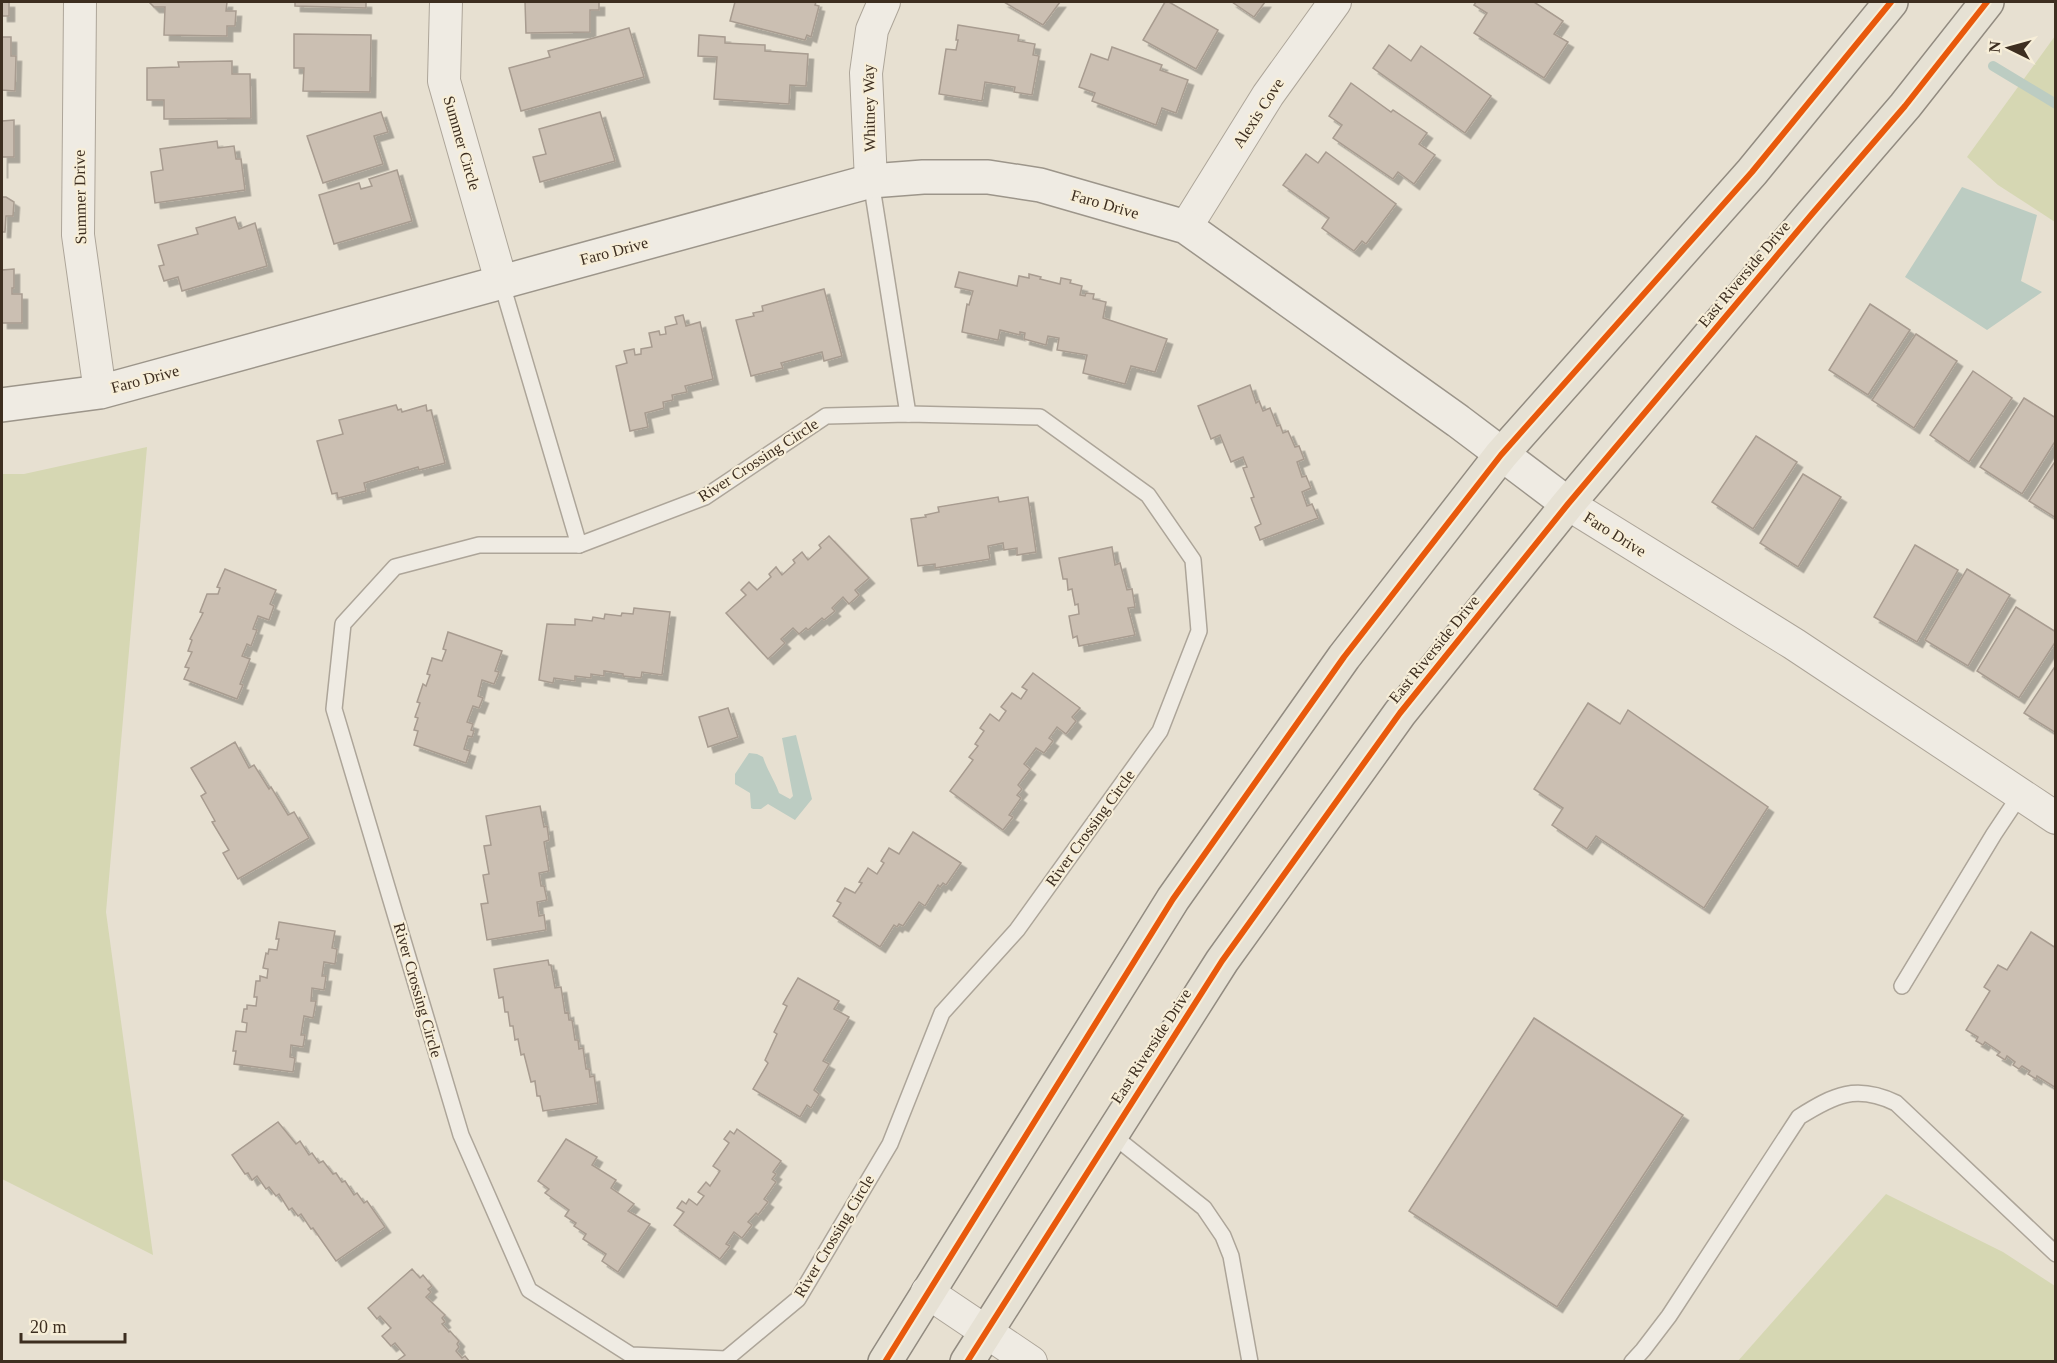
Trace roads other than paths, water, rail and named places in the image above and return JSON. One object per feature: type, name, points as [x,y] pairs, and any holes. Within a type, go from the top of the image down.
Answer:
[{"type":"main road","points":[[885,1362],[1173,899],[1344,657],[1501,455],[1752,172],[1891,2]]},
{"type":"main road","name":"East Riverside Drive","points":[[967,1362],[1222,961],[1400,712],[1568,504],[1905,106],[1987,2]]},
{"type":"street","name":"Summer Drive","points":[[80,2],[78,235],[100,392]]},
{"type":"street","name":"Summer Circle","points":[[446,2],[444,81],[501,281]]},
{"type":"street","name":"Whitney Way","points":[[871,181],[866,73],[872,30],[884,2]]},
{"type":"street","name":"Alexis Cove","points":[[1186,227],[1268,95],[1335,2]]},
{"type":"street","name":"Faro Drive","points":[[2,405],[100,392],[871,181],[923,177],[987,177],[1030,183],[1186,227],[1458,421],[1568,504],[1780,636],[2055,818]]},
{"type":"street","points":[[927,1292],[1031,1362]]},
{"type":"lane","points":[[871,181],[908,414]]},
{"type":"lane","points":[[501,281],[579,545]]},
{"type":"lane","name":"River Crossing Circle","points":[[908,414],[1040,417],[1148,495],[1193,560],[1199,631],[1160,731],[1017,930],[942,1013],[890,1144],[798,1299],[726,1359],[631,1354],[529,1290],[460,1135],[334,709],[343,624],[395,567],[479,545],[579,545],[705,497],[826,416],[908,414]]},
{"type":"lane","points":[[1902,986],[2020,795]]},
{"type":"lane","points":[[1632,1362],[1669,1316],[1799,1117],[1828,1099],[1854,1093],[1878,1095],[1896,1104],[2055,1254]]},
{"type":"lane","points":[[1111,1134],[1204,1208],[1223,1236],[1232,1256],[1250,1362]]},
{"type":"waterway","points":[[1993,66],[2056,104]]}]
